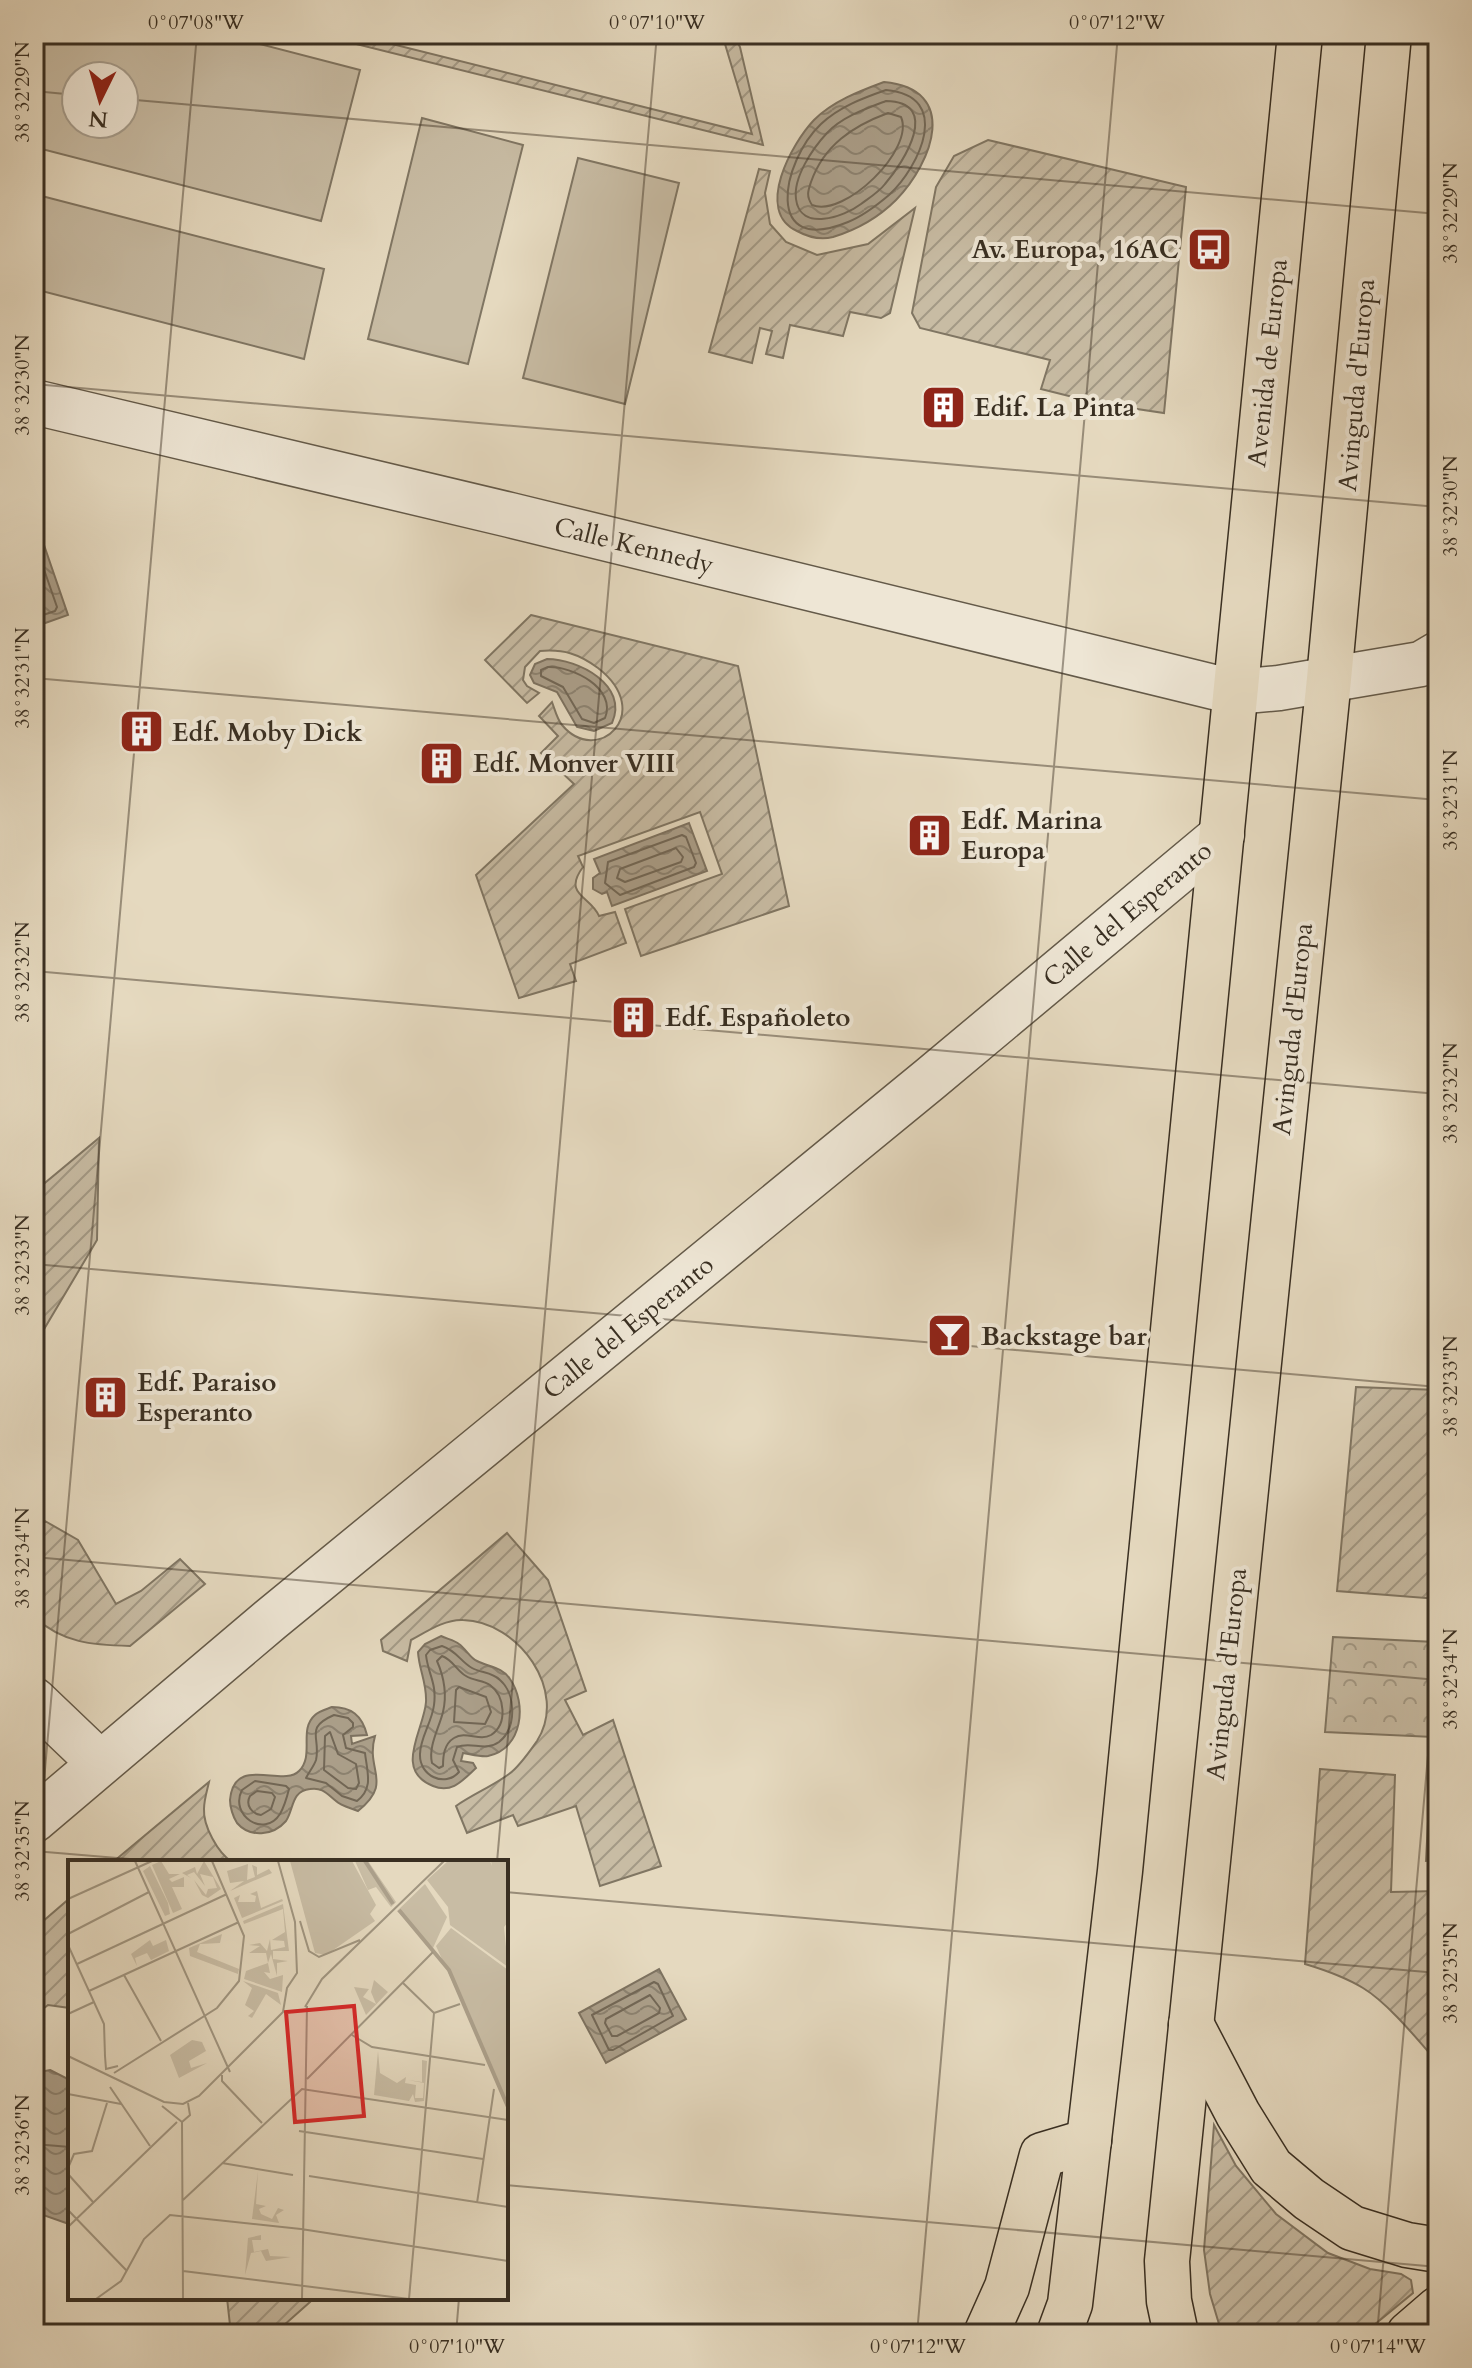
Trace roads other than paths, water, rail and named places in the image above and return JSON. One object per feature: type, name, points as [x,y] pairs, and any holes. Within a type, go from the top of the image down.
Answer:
[{"type":"main road","name":"Avenida de Europa","points":[[1234,692],[1300,34]]},
{"type":"main road","name":"Avinguda d'Europa","points":[[1176,2334],[1169,2301],[1167,2261],[1329,679],[1389,34]]},
{"type":"main road","points":[[1059,2334],[1070,2304],[1120,1871],[1234,692]]},
{"type":"main road","points":[[1191,2024],[1238,2114],[1271,2167],[1309,2199],[1352,2228],[1407,2245],[1438,2250]]},
{"type":"main road","points":[[986,2334],[1007,2287],[1042,2155],[1089,2141]]},
{"type":"main road","points":[[1409,2334],[1438,2309]]},
{"type":"street","name":"Calle Kennedy","points":[[34,402],[1234,692]]},
{"type":"street","points":[[1234,692],[1421,664],[1438,654]]},
{"type":"street","name":"Calle del Esperanto","points":[[34,1820],[270,1620],[918,1089],[1222,835]]},
{"type":"street","points":[[34,1700],[100,1763]]},
{"type":"water","points":[[884,82],[908,88],[923,98],[931,112],[929,148],[920,167],[896,200],[859,227],[824,238],[797,231],[784,221],[778,208],[781,177],[796,144],[814,120],[830,107]]},
{"type":"water","points":[[44,545],[68,615],[34,627],[34,548]]},
{"type":"water","points":[[547,659],[573,664],[598,677],[613,697],[615,709],[612,723],[594,731],[577,727],[557,692],[534,683],[530,675],[535,664]]},
{"type":"water","points":[[689,823],[707,871],[612,906],[607,892],[602,894],[593,889],[593,878],[600,873],[594,859]]},
{"type":"water","points":[[441,1636],[455,1641],[475,1660],[507,1675],[519,1700],[520,1712],[515,1735],[509,1744],[500,1752],[488,1756],[463,1753],[461,1761],[473,1763],[476,1768],[457,1784],[446,1788],[433,1786],[421,1779],[413,1760],[426,1702],[418,1652],[425,1644]]},
{"type":"water","points":[[332,1707],[350,1711],[362,1722],[367,1735],[351,1736],[352,1744],[375,1736],[373,1758],[377,1784],[369,1801],[358,1811],[341,1804],[322,1790],[304,1790],[296,1797],[286,1821],[275,1830],[255,1833],[242,1828],[231,1809],[233,1786],[240,1778],[249,1775],[282,1776],[299,1771],[306,1758],[310,1721]]},
{"type":"water","points":[[659,1969],[686,2019],[606,2063],[579,2013]]},
{"type":"water","points":[[50,2070],[68,2081],[68,2224],[43,2215],[34,2205],[34,2073]]},
{"type":"place","name":"Av. Europa, 16AC","points":[[1210,249]]},
{"type":"place","name":"Edif. La Pinta","points":[[943,407]]},
{"type":"place","name":"Edf. Moby Dick","points":[[141,732]]},
{"type":"place","name":"Edf. Monver VIII","points":[[442,763]]},
{"type":"place","name":"Edf. Marina Europa","points":[[930,835]]},
{"type":"place","name":"Edf. Españoleto","points":[[634,1017]]},
{"type":"place","name":"Backstage bar","points":[[950,1336]]},
{"type":"place","name":"Edf. Paraiso Esperanto","points":[[106,1397]]}]
